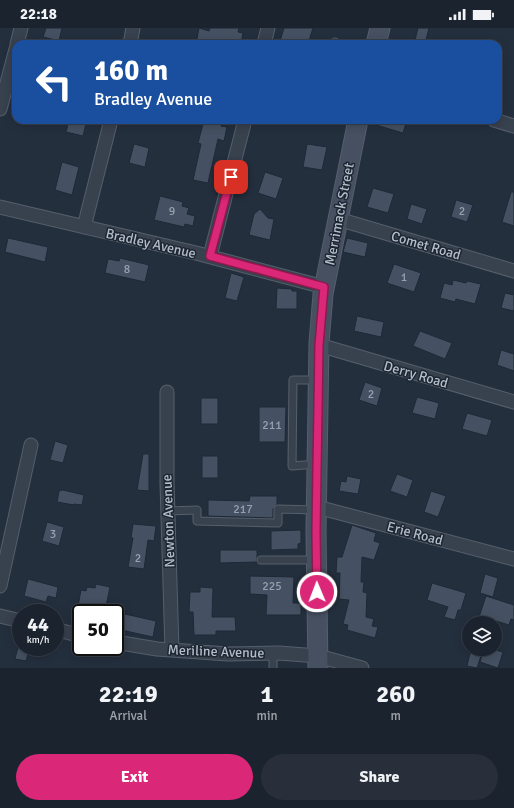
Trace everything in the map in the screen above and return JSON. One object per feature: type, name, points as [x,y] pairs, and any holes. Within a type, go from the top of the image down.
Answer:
[{"type":"main road","points":[[377,40],[380,28]]},
{"type":"main road","name":"Merrimack Street","points":[[318,662],[317,464],[319,345],[324,287],[357,124]]},
{"type":"street","points":[[18,40],[22,28]]},
{"type":"street","points":[[131,40],[134,28]]},
{"type":"street","points":[[265,40],[268,28]]},
{"type":"street","points":[[0,109],[12,63]]},
{"type":"street","points":[[502,122],[514,126]]},
{"type":"street","points":[[84,227],[110,124]]},
{"type":"street","points":[[210,256],[244,124]]},
{"type":"street","name":"Bradley Avenue","points":[[0,207],[210,256],[324,287]]},
{"type":"street","name":"Comet Road","points":[[338,219],[514,271]]},
{"type":"street","name":"Derry Road","points":[[319,345],[514,402]]},
{"type":"street","name":"Newton Avenue","points":[[167,392],[168,511],[172,650]]},
{"type":"street","points":[[0,586],[31,445]]},
{"type":"street","name":"Erie Road","points":[[317,508],[514,559]]},
{"type":"street","points":[[0,616],[12,619]]},
{"type":"street","name":"Meriline Avenue","points":[[124,644],[157,649],[228,654],[273,653],[318,662],[362,668]]},
{"type":"lane","points":[[317,464],[292,466],[293,380],[318,380]]},
{"type":"lane","points":[[168,511],[197,510],[197,521],[278,522],[278,509],[317,508]]},
{"type":"lane","points":[[261,560],[317,560]]},
{"type":"lane","points":[[273,653],[273,668]]},
{"type":"building","points":[[46,28],[62,28],[59,40],[43,37]]},
{"type":"building","points":[[199,28],[209,31],[210,28],[239,28],[238,32],[243,33],[242,40],[197,40]]},
{"type":"building","points":[[284,28],[313,28],[309,40],[280,40]]},
{"type":"building","points":[[418,28],[429,28],[426,40],[415,40]]},
{"type":"building","points":[[68,124],[86,124],[83,136],[66,132]]},
{"type":"building","points":[[203,124],[221,124],[221,126],[227,127],[224,141],[218,139],[208,183],[193,180],[201,144],[198,143]]},
{"type":"building","points":[[372,124],[406,124],[403,133]]},
{"type":"building","points":[[134,144],[149,148],[145,167],[129,163]]},
{"type":"building","points":[[307,144],[327,147],[322,170],[303,167]]},
{"type":"building","points":[[62,162],[79,167],[72,195],[55,190]]},
{"type":"building","points":[[265,172],[283,178],[276,199],[258,193]]},
{"type":"building","points":[[373,188],[394,194],[388,213],[367,207]]},
{"type":"building","points":[[511,192],[514,192],[514,226],[502,222]]},
{"type":"building","points":[[160,196],[183,202],[182,206],[189,208],[187,214],[195,216],[193,226],[185,224],[184,227],[154,220]]},
{"type":"building","points":[[456,200],[473,205],[467,222],[451,217]]},
{"type":"building","points":[[411,204],[427,209],[422,224],[407,219]]},
{"type":"building","points":[[260,209],[268,218],[274,219],[270,240],[249,235],[254,214]]},
{"type":"building","points":[[8,238],[48,247],[45,262],[5,252]]},
{"type":"building","points":[[347,238],[368,243],[365,257],[343,252]]},
{"type":"building","points":[[120,258],[149,265],[145,282],[105,273],[108,259],[119,261]]},
{"type":"building","points":[[394,264],[421,273],[414,292],[387,283]]},
{"type":"building","points":[[231,273],[244,277],[237,301],[225,298]]},
{"type":"building","points":[[453,280],[481,284],[475,304],[456,299],[455,302],[440,298],[444,283],[452,285]]},
{"type":"building","points":[[277,288],[292,289],[292,291],[297,291],[297,309],[276,309]]},
{"type":"building","points":[[505,293],[514,295],[514,311],[501,308]]},
{"type":"building","points":[[357,316],[384,322],[381,337],[354,331]]},
{"type":"building","points":[[420,331],[452,343],[445,359],[413,346]]},
{"type":"building","points":[[501,350],[514,354],[514,371],[497,365]]},
{"type":"building","points":[[365,382],[382,388],[377,406],[359,400]]},
{"type":"building","points":[[417,397],[439,403],[435,419],[412,413]]},
{"type":"building","points":[[201,398],[218,398],[218,424],[201,424]]},
{"type":"building","points":[[259,407],[286,407],[285,442],[259,442]]},
{"type":"building","points":[[467,413],[492,420],[487,436],[462,429]]},
{"type":"building","points":[[55,441],[68,445],[63,463],[50,460]]},
{"type":"building","points":[[143,454],[149,454],[149,491],[137,490]]},
{"type":"building","points":[[202,456],[218,456],[218,478],[202,478]]},
{"type":"building","points":[[397,474],[413,480],[407,497],[390,491]]},
{"type":"building","points":[[347,476],[361,479],[358,494],[339,491],[341,481],[346,482]]},
{"type":"building","points":[[63,490],[84,495],[82,505],[57,502],[59,491]]},
{"type":"building","points":[[431,491],[446,496],[438,517],[424,512]]},
{"type":"building","points":[[250,496],[277,496],[277,504],[273,509],[273,518],[208,516],[208,500],[249,501]]},
{"type":"building","points":[[47,522],[64,527],[59,546],[42,541]]},
{"type":"building","points":[[133,524],[156,526],[154,541],[148,540],[144,569],[128,567],[133,538],[131,538]]},
{"type":"building","points":[[352,525],[376,533],[374,541],[380,543],[374,560],[362,557],[361,582],[364,582],[363,592],[367,593],[366,617],[374,619],[372,626],[378,627],[375,638],[347,630],[348,625],[343,624],[349,600],[339,599],[340,573],[336,573],[337,557],[342,557]]},
{"type":"building","points":[[301,530],[301,543],[298,544],[298,549],[271,550],[271,531]]},
{"type":"building","points":[[220,550],[257,550],[257,562],[220,563]]},
{"type":"building","points":[[485,574],[498,578],[493,597],[480,593]]},
{"type":"building","points":[[250,576],[294,577],[293,603],[301,603],[301,615],[266,615],[267,595],[250,594]]},
{"type":"building","points":[[28,579],[58,587],[56,598],[48,596],[46,602],[24,596]]},
{"type":"building","points":[[432,583],[466,593],[461,610],[458,610],[455,620],[444,617],[448,607],[427,600]]},
{"type":"building","points":[[96,584],[110,587],[106,604],[78,604],[81,590],[86,591],[87,587],[95,588]]},
{"type":"building","points":[[200,587],[213,588],[212,617],[235,617],[236,631],[216,631],[216,635],[194,635],[193,612],[189,612],[190,592],[200,592]]},
{"type":"building","points":[[486,596],[514,605],[514,620],[511,619],[509,625],[502,623],[502,616],[479,616]]},
{"type":"building","points":[[124,608],[126,609],[125,614],[156,621],[153,637],[124,631]]},
{"type":"building","points":[[16,656],[27,656],[26,661],[15,659]]},
{"type":"building","points":[[469,656],[481,656],[477,668],[467,666]]},
{"type":"building","points":[[482,656],[502,656],[498,668],[480,662]]},
{"type":"route","points":[[231,177],[210,256],[324,287],[319,345],[316,532],[317,592]]}]
